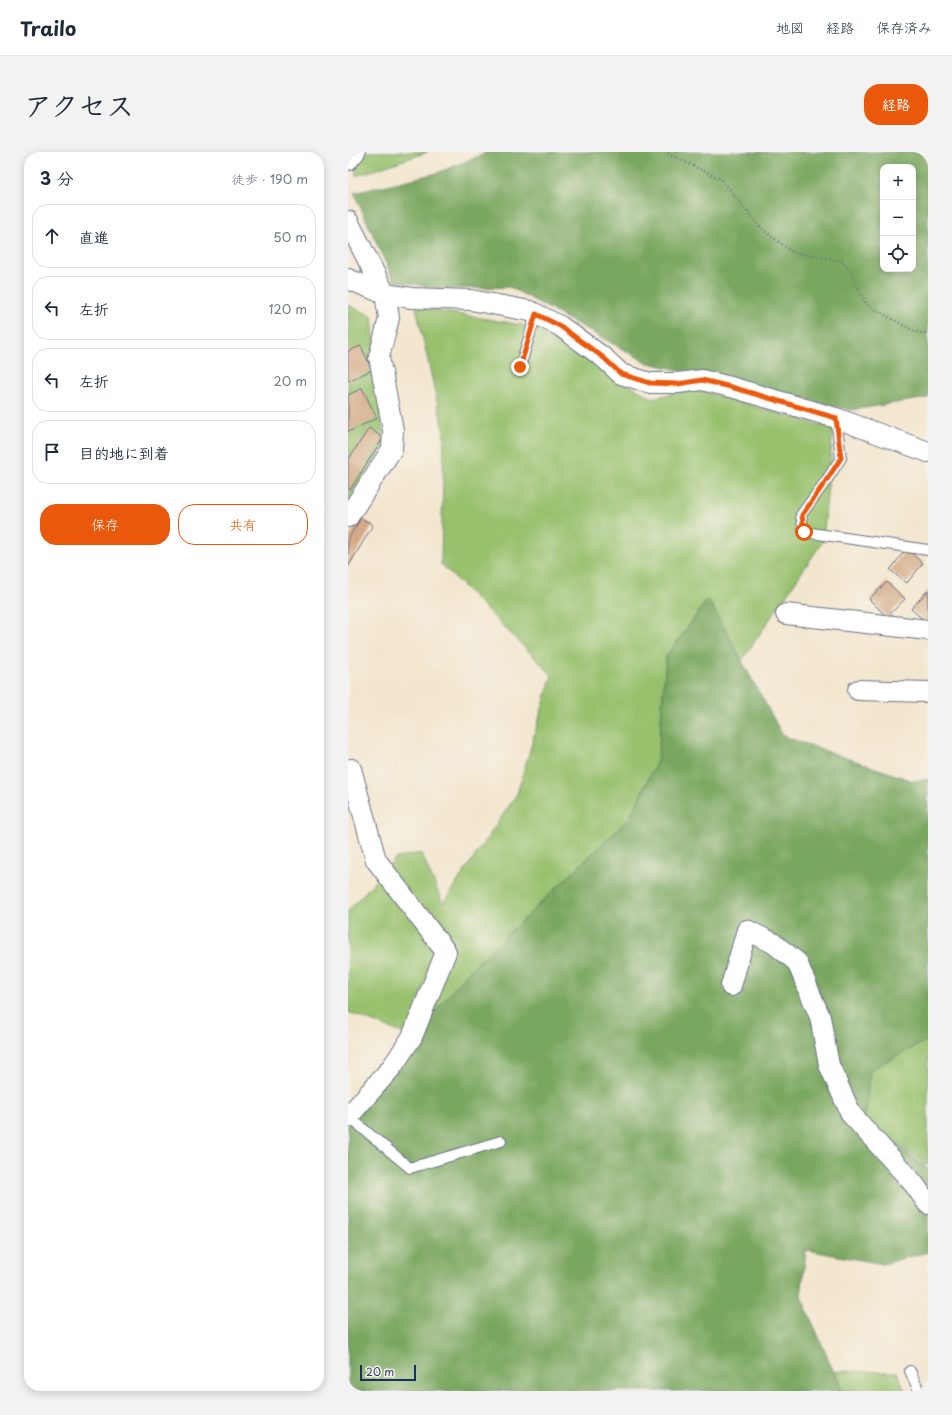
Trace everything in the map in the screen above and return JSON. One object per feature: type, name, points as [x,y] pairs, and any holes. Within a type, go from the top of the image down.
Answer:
[{"type":"street","points":[[348,160],[355,152]]},
{"type":"street","points":[[348,221],[385,294],[389,318],[379,357],[393,430],[392,449],[348,517]]},
{"type":"street","points":[[348,278],[385,294],[412,298],[471,300],[530,311],[560,326],[604,358],[621,374],[650,383],[678,384],[702,380],[731,387],[836,418],[928,452]]},
{"type":"street","points":[[786,614],[928,630]]},
{"type":"street","points":[[858,690],[928,692]]},
{"type":"street","points":[[348,1116],[392,1067],[412,1037],[446,952],[376,860],[351,769]]},
{"type":"street","points":[[731,986],[747,930],[773,944],[797,962],[820,1017],[829,1065],[851,1114],[914,1184],[928,1204]]},
{"type":"lane","points":[[520,367],[536,314]]},
{"type":"lane","points":[[836,418],[841,458],[802,515],[804,532],[928,550]]},
{"type":"lane","points":[[348,1116],[410,1168],[501,1141]]},
{"type":"lane","points":[[910,1371],[919,1391]]},
{"type":"path","points":[[664,152],[721,179],[762,229],[792,252],[843,262],[867,305],[916,332],[928,334]]},
{"type":"green space","points":[[355,152],[428,152],[356,176]]},
{"type":"green space","points":[[485,152],[928,152],[928,398],[851,410],[648,363],[510,287],[444,289],[394,281],[354,193],[437,173],[484,154]]},
{"type":"green space","points":[[348,305],[372,316],[384,444],[348,502]]},
{"type":"green space","points":[[416,307],[552,330],[599,368],[652,398],[695,389],[833,429],[823,541],[742,660],[708,599],[666,657],[658,759],[629,819],[526,917],[412,1037],[348,1012],[348,911],[396,858],[421,853],[443,903],[517,794],[552,675],[441,564],[444,432]]},
{"type":"green space","points":[[708,599],[783,736],[913,781],[928,779],[928,1040],[870,1070],[865,1120],[928,1169],[928,1252],[883,1264],[806,1250],[801,1296],[842,1391],[348,1391],[348,1114],[355,1109],[466,974],[629,819],[658,759],[666,657]]},
{"type":"green space","points":[[928,1040],[928,1166],[865,1120],[869,1070]]},
{"type":"green space","points":[[835,1371],[897,1372],[905,1391],[843,1391]]},
{"type":"building","points":[[361,346],[372,370],[348,381],[348,351]]},
{"type":"building","points":[[362,388],[377,418],[348,432],[348,395]]},
{"type":"building","points":[[369,428],[383,438],[350,490],[348,488],[348,460]]},
{"type":"building","points":[[361,518],[373,525],[348,567],[348,539]]},
{"type":"building","points":[[906,549],[923,563],[907,583],[890,570]]},
{"type":"building","points":[[887,582],[905,599],[887,617],[869,599]]},
{"type":"building","points":[[928,590],[928,620],[926,622],[911,609]]},
{"type":"route","points":[[520,367],[536,314],[560,326],[604,358],[621,374],[650,383],[678,384],[702,380],[836,418],[841,458],[802,515],[804,532]]}]
